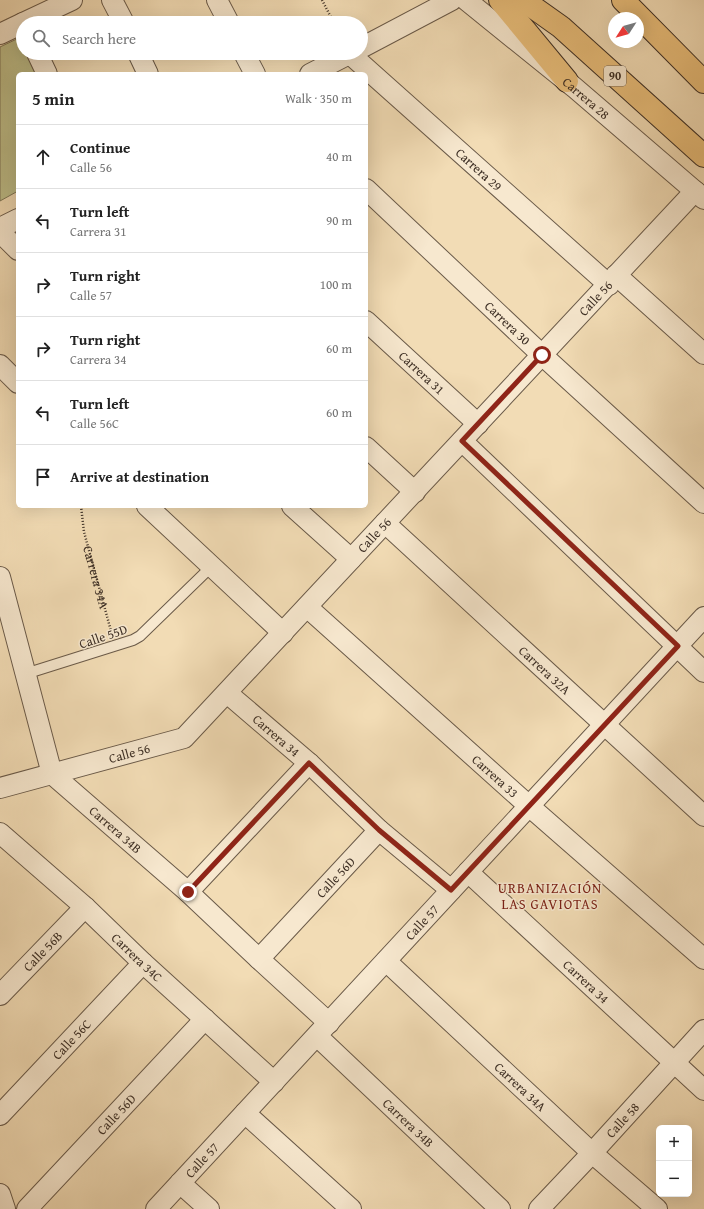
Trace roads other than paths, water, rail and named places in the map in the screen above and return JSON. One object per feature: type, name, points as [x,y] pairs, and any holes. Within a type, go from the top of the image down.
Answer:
[{"type":"highway","points":[[500,0],[567,81]]},
{"type":"highway","name":"90","points":[[523,0],[561,27],[704,156]]},
{"type":"highway","points":[[625,1],[704,82]]},
{"type":"street","points":[[38,16],[72,0]]},
{"type":"street","points":[[112,0],[120,16]]},
{"type":"street","points":[[217,0],[225,16]]},
{"type":"street","points":[[368,45],[452,0]]},
{"type":"street","name":"Carrera 28","points":[[466,0],[567,81],[700,195]]},
{"type":"street","points":[[0,34],[16,26]]},
{"type":"street","points":[[40,60],[45,72]]},
{"type":"street","points":[[141,60],[147,72]]},
{"type":"street","points":[[248,60],[254,72]]},
{"type":"street","points":[[314,72],[338,60]]},
{"type":"street","name":"Carrera 29","points":[[363,60],[612,280],[704,354]]},
{"type":"street","name":"Carrera 30","points":[[368,191],[542,355],[704,503]]},
{"type":"street","name":"Calle 56","points":[[0,788],[184,738],[612,280],[700,195]]},
{"type":"street","points":[[0,228],[16,220]]},
{"type":"street","points":[[0,232],[16,248]]},
{"type":"street","name":"Carrera 31","points":[[368,323],[478,424]]},
{"type":"street","points":[[0,366],[16,381]]},
{"type":"street","points":[[462,441],[704,672]]},
{"type":"street","points":[[368,449],[415,492]]},
{"type":"street","points":[[149,508],[283,633]]},
{"type":"street","points":[[294,508],[351,559]]},
{"type":"street","name":"Carrera 32A","points":[[385,523],[704,816]]},
{"type":"street","points":[[0,577],[2,597],[25,674],[52,774]]},
{"type":"street","name":"Carrera 33","points":[[307,607],[529,806],[704,958]]},
{"type":"street","name":"Calle 57","points":[[156,1209],[704,617]]},
{"type":"street","name":"Carrera 34","points":[[227,693],[309,763],[379,830],[451,890]]},
{"type":"street","points":[[188,892],[309,763]]},
{"type":"street","name":"Carrera 34B","points":[[52,774],[188,892],[259,959],[323,1029],[500,1209]]},
{"type":"street","name":"Calle 56D","points":[[259,959],[379,830]]},
{"type":"street","name":"Carrera 34C","points":[[0,833],[86,907],[142,963],[274,1082]]},
{"type":"street","name":"Carrera 34","points":[[468,872],[704,1090]]},
{"type":"street","name":"Calle 56B","points":[[0,995],[86,907]]},
{"type":"street","name":"Carrera 34A","points":[[386,961],[592,1153],[657,1209]]},
{"type":"street","name":"Calle 56C","points":[[0,1115],[142,963]]},
{"type":"street","name":"Calle 56D","points":[[27,1209],[205,1019]]},
{"type":"street","name":"Calle 58","points":[[539,1209],[704,1030]]},
{"type":"street","points":[[245,1113],[351,1209]]},
{"type":"street","points":[[180,1183],[209,1209]]},
{"type":"street","points":[[0,1194],[5,1209]]},
{"type":"lane","name":"Calle 55D","points":[[25,674],[116,646],[140,636],[212,566]]},
{"type":"district","name":"URBANIZACIÓN LAS GAVIOTAS","points":[[550,896]]}]
